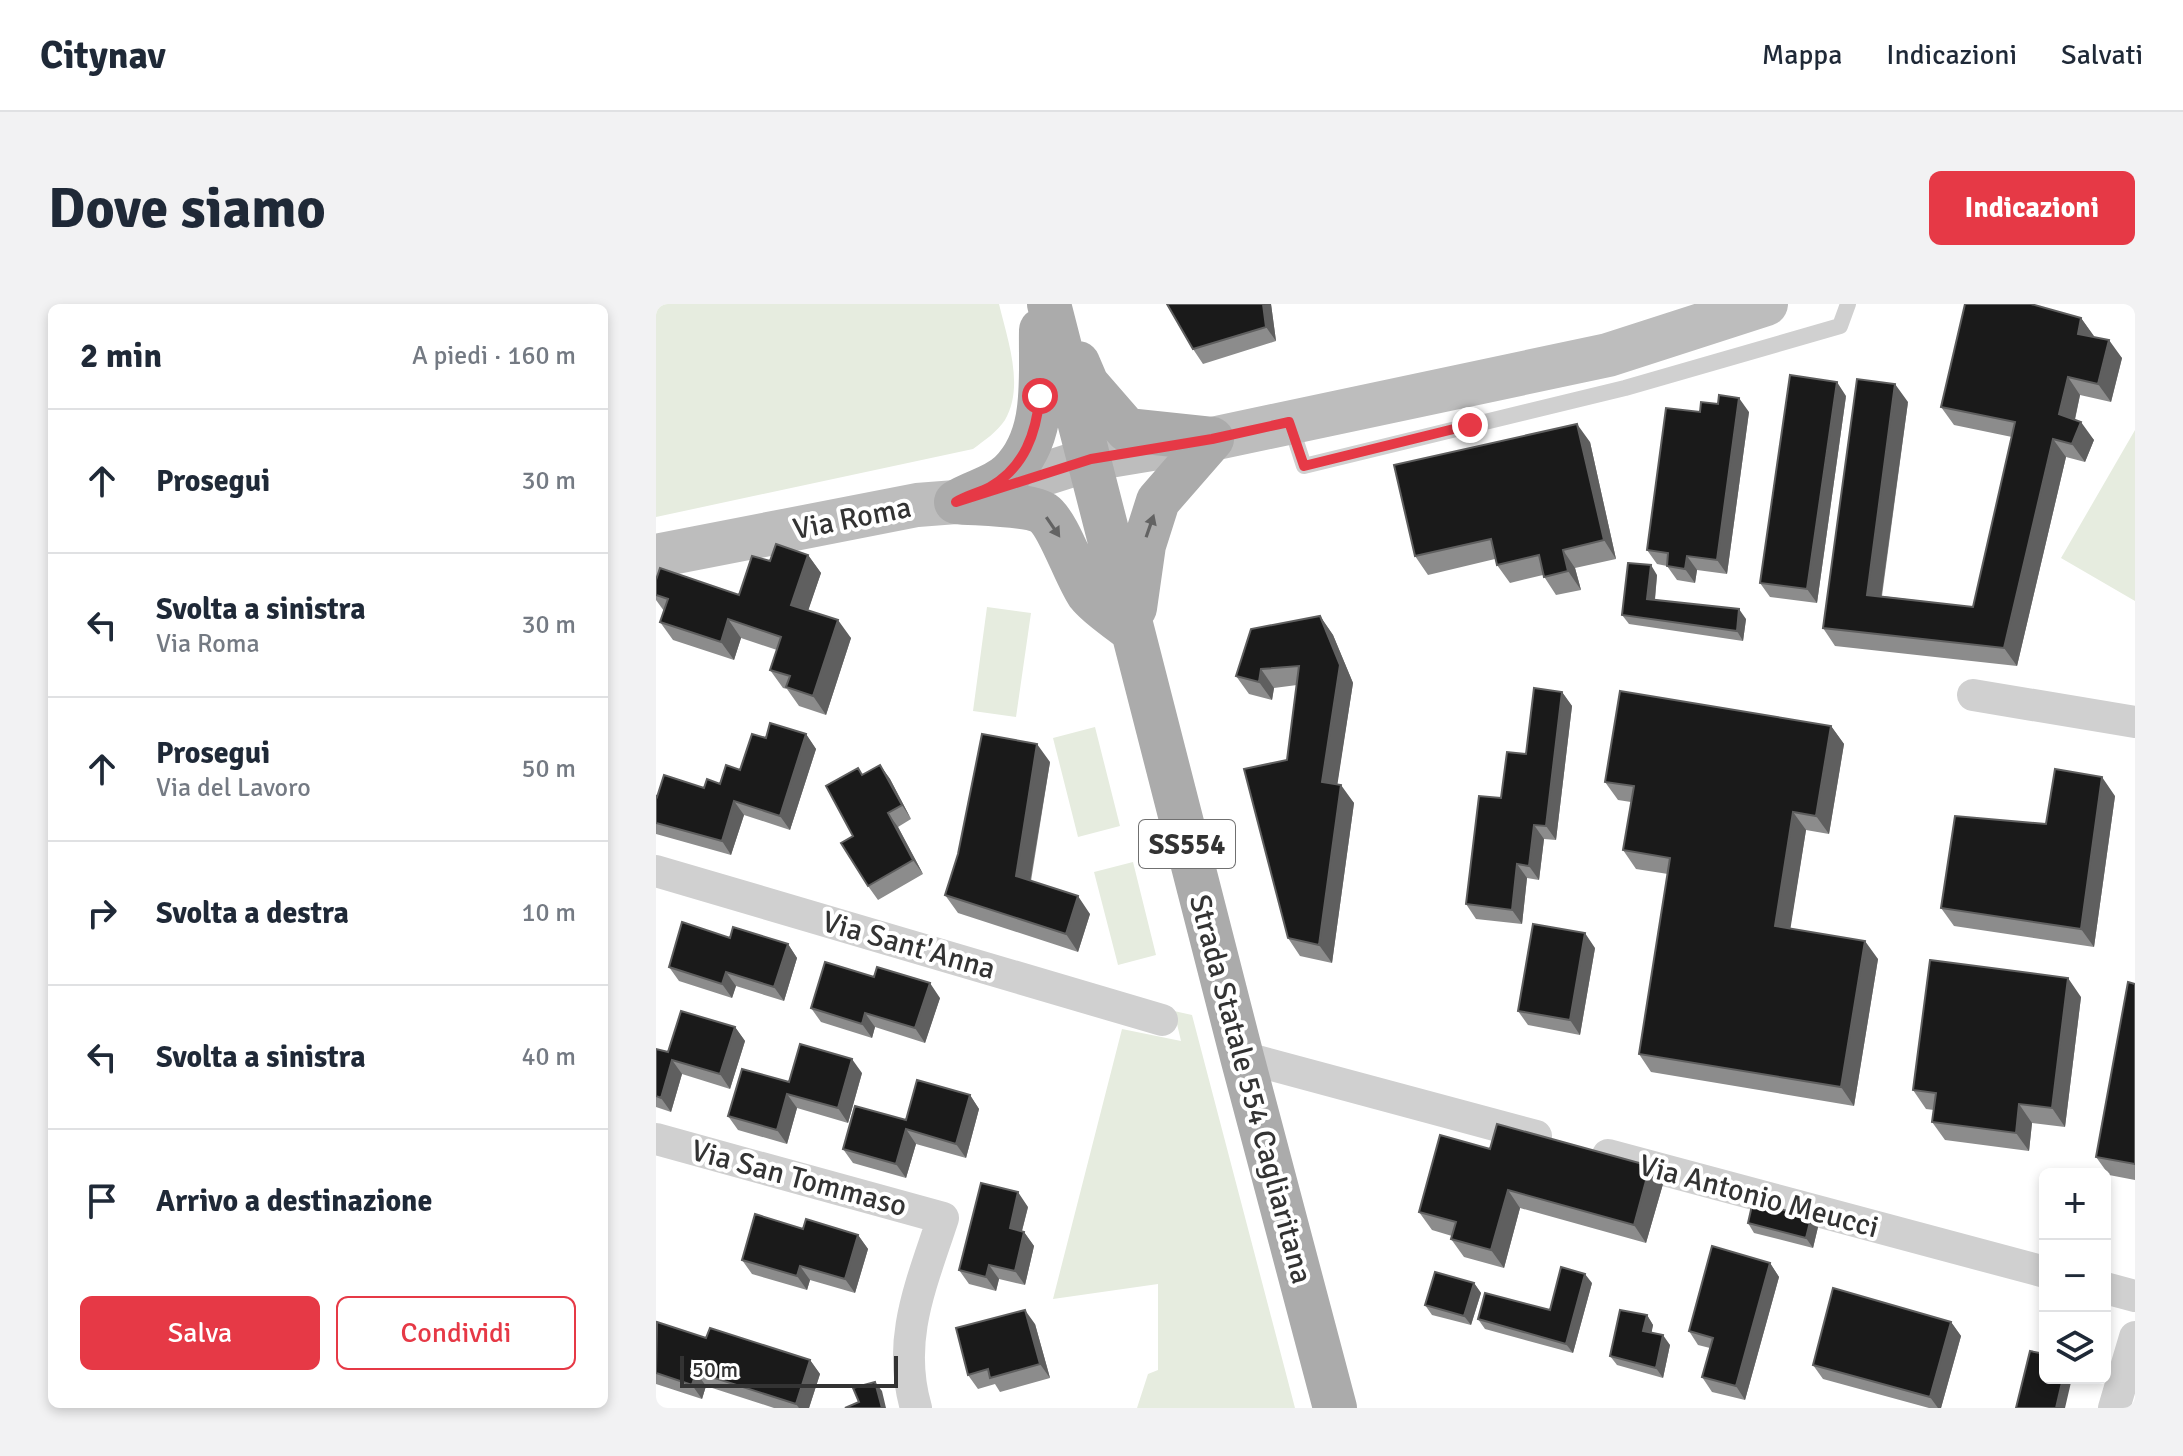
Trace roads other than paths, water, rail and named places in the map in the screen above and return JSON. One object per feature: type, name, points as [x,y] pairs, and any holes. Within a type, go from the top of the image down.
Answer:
[{"type":"main road","points":[[956,502],[989,488],[1009,473],[1023,457],[1033,438],[1040,396],[1041,304]]},
{"type":"main road","points":[[1051,304],[1087,384],[1127,430],[1212,439]]},
{"type":"main road","name":"Strada Statale 554 Cagliaritana","points":[[1051,304],[1131,630],[1335,1408]]},
{"type":"main road","name":"Via Roma","points":[[656,556],[917,505],[956,502],[1091,459],[1212,439],[1608,355],[1766,304]]},
{"type":"main road","points":[[956,502],[1041,512],[1056,527],[1075,573],[1091,598],[1131,630],[1144,545],[1158,501],[1212,439]]},
{"type":"street","points":[[1973,695],[2135,722]]},
{"type":"street","name":"Via Sant'Anna","points":[[656,871],[1162,1020]]},
{"type":"street","name":"Via Antonio Meucci","points":[[1242,1057],[2039,1270]]},
{"type":"street","name":"Via San Tommaso","points":[[656,1139],[943,1218],[910,1323],[907,1356],[916,1408]]},
{"type":"street","points":[[2111,1290],[2135,1296]]},
{"type":"street","points":[[2114,1408],[2135,1337]]},
{"type":"lane","points":[[1289,422],[1304,466],[1625,388],[1840,326],[1848,304]]}]
